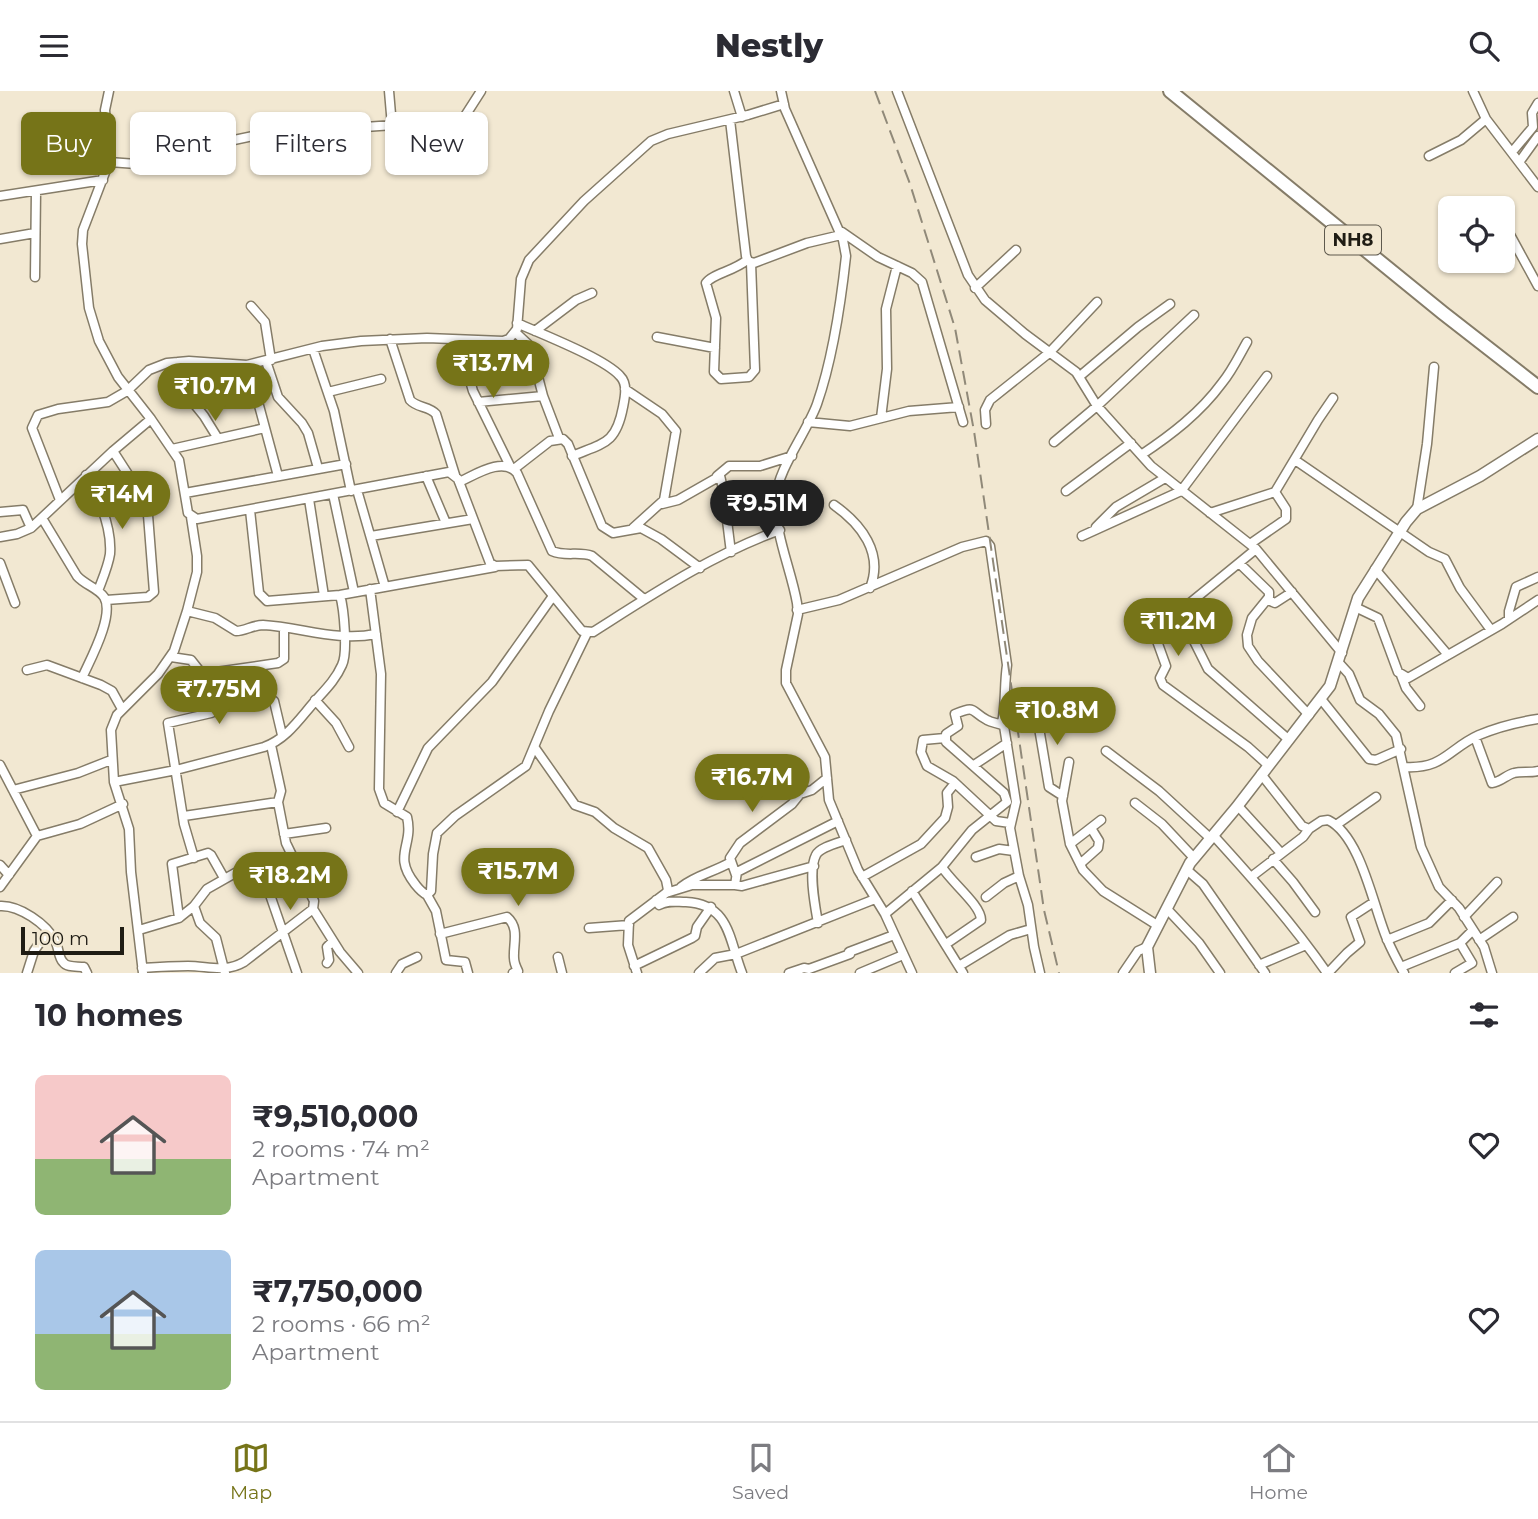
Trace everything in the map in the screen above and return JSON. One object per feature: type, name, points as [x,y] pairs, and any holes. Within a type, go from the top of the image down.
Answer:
[{"type":"highway","name":"NH8","points":[[1170,91],[1538,387]]},
{"type":"main road","points":[[1150,973],[1147,947],[1187,870],[1330,686],[1355,607],[1375,569],[1400,531],[1417,509],[1480,476],[1538,439]]},
{"type":"street","points":[[106,112],[109,91]]},
{"type":"street","points":[[389,91],[391,112]]},
{"type":"street","points":[[468,112],[481,91]]},
{"type":"street","points":[[734,91],[742,117]]},
{"type":"street","points":[[781,91],[784,104],[846,249],[843,280],[821,390],[775,495],[797,610],[785,677],[825,757],[829,800],[846,840],[862,877],[884,914],[912,973]]},
{"type":"street","points":[[897,91],[975,288],[1006,319],[1080,376],[1097,406],[1164,478],[1253,547],[1292,592],[1340,658],[1360,700],[1394,730],[1405,767],[1419,843],[1439,887],[1452,900],[1486,952],[1492,973]]},
{"type":"street","points":[[1473,91],[1486,118],[1538,187]]},
{"type":"street","points":[[1512,152],[1533,127],[1532,113],[1538,103]]},
{"type":"street","points":[[60,500],[34,434],[34,420],[38,415],[50,410],[108,402],[127,391],[158,365],[178,362],[252,364],[361,341],[390,339],[499,342],[509,339],[516,328],[521,279],[529,260],[584,201],[651,141],[668,134],[784,104]]},
{"type":"street","points":[[1429,156],[1461,140],[1486,118]]},
{"type":"street","points":[[730,120],[749,261],[754,374],[740,378],[718,377],[714,370],[716,318],[707,280],[749,261],[840,232]]},
{"type":"street","points":[[116,162],[164,166],[180,162],[215,144],[263,134],[385,126]]},
{"type":"street","points":[[1520,161],[1538,136]]},
{"type":"street","points":[[105,175],[83,230],[83,263],[93,324],[107,358],[127,391],[151,419],[180,463],[197,563],[187,611],[171,657],[158,674],[122,709],[114,719],[111,730],[114,782],[129,829],[131,872],[143,971],[190,966],[225,971],[244,963],[313,909]]},
{"type":"street","points":[[0,197],[103,180]]},
{"type":"street","points":[[35,277],[36,191]]},
{"type":"street","points":[[840,232],[870,253],[919,278],[926,290],[963,422]]},
{"type":"street","points":[[0,239],[35,233]]},
{"type":"street","points":[[1515,244],[1538,286]]},
{"type":"street","points":[[975,288],[1016,250]]},
{"type":"street","points":[[881,418],[887,369],[886,309],[897,266]]},
{"type":"street","points":[[535,331],[578,298],[592,293]]},
{"type":"street","points":[[986,424],[985,410],[990,400],[1049,352],[1097,302]]},
{"type":"street","points":[[1080,376],[1170,304]]},
{"type":"street","points":[[251,306],[267,327],[269,360],[278,397],[308,433],[318,468]]},
{"type":"street","points":[[1054,442],[1097,406],[1194,315]]},
{"type":"street","points":[[516,328],[535,331],[612,369],[620,376],[625,389],[620,423],[613,436],[572,456]]},
{"type":"street","points":[[516,328],[530,346],[543,396],[559,438],[568,444],[602,526],[613,533],[633,528],[647,530],[701,568]]},
{"type":"street","points":[[657,337],[715,348]]},
{"type":"street","points":[[390,339],[410,400],[436,414],[457,478],[490,563],[495,566]]},
{"type":"street","points":[[458,340],[468,378],[478,402],[552,551],[557,554],[592,555],[644,599]]},
{"type":"street","points":[[1141,455],[1176,431],[1207,401],[1223,382],[1247,342]]},
{"type":"street","points":[[313,349],[385,586]]},
{"type":"street","points":[[178,362],[183,390],[217,437]]},
{"type":"street","points":[[252,364],[254,387],[278,476]]},
{"type":"street","points":[[1417,509],[1427,444],[1434,367]]},
{"type":"street","points":[[1082,536],[1181,491],[1267,376]]},
{"type":"street","points":[[328,393],[381,379]]},
{"type":"street","points":[[625,389],[662,414],[676,431],[662,504]]},
{"type":"street","points":[[478,402],[543,396]]},
{"type":"street","points":[[1210,513],[1275,492],[1333,398]]},
{"type":"street","points":[[808,422],[850,425],[909,411],[959,407]]},
{"type":"street","points":[[0,537],[31,528],[86,475],[151,419]]},
{"type":"street","points":[[172,449],[265,428]]},
{"type":"street","points":[[457,478],[494,467],[512,468],[550,441],[559,438]]},
{"type":"street","points":[[1066,491],[1131,443]]},
{"type":"street","points":[[106,600],[148,597],[154,592],[146,509],[140,493],[113,451]]},
{"type":"street","points":[[633,528],[662,504],[678,500],[729,466],[760,466],[792,456]]},
{"type":"street","points":[[1295,460],[1429,552],[1446,559],[1460,588],[1491,630]]},
{"type":"street","points":[[185,493],[346,464]]},
{"type":"street","points":[[191,517],[197,519],[250,510],[449,472],[457,478]]},
{"type":"street","points":[[86,475],[101,505],[109,539],[109,559],[98,591]]},
{"type":"street","points":[[426,476],[446,523]]},
{"type":"street","points":[[717,476],[723,481],[724,514],[731,552]]},
{"type":"street","points":[[1093,531],[1116,507],[1164,478]]},
{"type":"street","points":[[1268,765],[1161,681],[1160,675],[1166,666],[1152,627],[1179,611],[1239,563],[1253,547],[1286,519],[1286,509],[1275,492]]},
{"type":"street","points":[[333,494],[354,592]]},
{"type":"street","points":[[309,499],[324,596]]},
{"type":"street","points":[[834,505],[857,523],[866,538],[875,565],[875,575],[870,588]]},
{"type":"street","points":[[0,512],[23,510],[31,528]]},
{"type":"street","points":[[250,510],[258,587],[262,598],[267,601],[340,595],[495,566],[528,565],[582,631],[587,633],[593,632],[644,599],[701,568],[780,530]]},
{"type":"street","points":[[42,518],[77,576],[106,600],[101,636],[82,678]]},
{"type":"street","points":[[371,536],[473,519]]},
{"type":"street","points":[[797,610],[870,588],[962,547],[987,542],[1007,665],[1002,723],[1016,802],[1010,823],[1040,973]]},
{"type":"street","points":[[0,563],[15,603]]},
{"type":"street","points":[[1239,563],[1269,592],[1268,600],[1252,618],[1247,635],[1248,646],[1258,661],[1309,715]]},
{"type":"street","points":[[1375,569],[1448,655]]},
{"type":"street","points":[[1509,619],[1514,590],[1538,576]]},
{"type":"street","points":[[370,589],[381,674],[379,789],[384,803],[407,817],[409,825],[403,862],[409,877],[423,894],[427,895],[436,911],[446,960],[465,962],[468,973]]},
{"type":"street","points":[[1268,600],[1275,603],[1292,592]]},
{"type":"street","points":[[114,782],[176,770],[271,745],[295,726],[333,682],[344,663],[343,637],[346,620],[340,595]]},
{"type":"street","points":[[397,812],[428,748],[492,682],[553,596]]},
{"type":"street","points":[[1401,675],[1412,676],[1538,600]]},
{"type":"street","points":[[1355,607],[1378,618],[1395,667],[1420,706]]},
{"type":"street","points":[[187,611],[215,618],[236,631],[258,625],[343,637],[359,638],[376,634]]},
{"type":"street","points":[[1179,611],[1208,669],[1288,739]]},
{"type":"street","points":[[171,657],[191,660],[202,674],[278,663],[284,659],[284,628]]},
{"type":"street","points":[[427,895],[431,891],[433,853],[439,830],[455,816],[522,772],[587,633]]},
{"type":"street","points":[[27,670],[47,665],[82,678],[112,691],[122,709]]},
{"type":"street","points":[[1051,697],[1038,704],[1037,710],[1049,787],[1063,796]]},
{"type":"street","points":[[194,858],[186,832],[167,725],[172,721],[211,713],[228,706],[271,699],[274,701],[282,735]]},
{"type":"street","points":[[1321,699],[1369,759],[1376,760],[1401,750]]},
{"type":"street","points":[[315,700],[336,723],[349,747]]},
{"type":"street","points":[[1002,723],[987,720],[969,708],[955,714],[958,726],[945,738],[923,740],[921,752],[927,766],[955,783],[988,815],[1000,822],[1010,823]]},
{"type":"street","points":[[1405,767],[1428,767],[1475,737],[1518,722],[1538,719]]},
{"type":"street","points":[[1475,737],[1492,783],[1515,772],[1538,771]]},
{"type":"street","points":[[884,914],[942,867],[972,830],[1007,802],[974,765],[947,745],[945,738]]},
{"type":"street","points":[[974,765],[1007,743]]},
{"type":"street","points":[[271,745],[281,790],[278,801],[284,834],[314,901],[313,909],[358,973]]},
{"type":"street","points":[[535,748],[575,805],[595,812],[614,828],[648,848],[666,880],[666,893]]},
{"type":"street","points":[[1106,751],[1159,791],[1211,836],[1251,877],[1327,973],[1360,942],[1351,916],[1374,902]]},
{"type":"street","points":[[13,790],[78,773],[111,760]]},
{"type":"street","points":[[1069,762],[1063,796],[1070,844],[1080,863],[1100,888],[1157,925]]},
{"type":"street","points":[[0,765],[37,836]]},
{"type":"street","points":[[1261,774],[1302,826],[1309,829]]},
{"type":"street","points":[[735,885],[736,875],[731,855],[740,843],[792,804],[800,794],[811,790],[827,778]]},
{"type":"street","points":[[862,877],[921,844],[945,818],[948,790],[955,783]]},
{"type":"street","points":[[1336,825],[1376,797]]},
{"type":"street","points":[[184,816],[278,801]]},
{"type":"street","points":[[1135,803],[1163,824],[1194,858]]},
{"type":"street","points":[[0,887],[37,836],[80,824],[122,804]]},
{"type":"street","points":[[1238,806],[1281,853]]},
{"type":"street","points":[[1070,844],[1101,820]]},
{"type":"street","points":[[1251,877],[1309,829],[1324,820],[1336,825],[1355,851],[1387,940],[1402,970],[1460,943],[1472,932]]},
{"type":"street","points":[[736,875],[767,855],[838,821]]},
{"type":"street","points":[[284,834],[326,828]]},
{"type":"street","points":[[1080,863],[1098,848],[1098,841],[1091,828]]},
{"type":"street","points":[[818,923],[812,890],[817,853],[846,840]]},
{"type":"street","points":[[976,857],[999,849],[1014,851]]},
{"type":"street","points":[[179,918],[172,864],[205,853],[211,855],[224,878]]},
{"type":"street","points":[[1273,859],[1315,912]]},
{"type":"street","points":[[139,929],[179,918],[194,906],[207,889],[258,860],[296,860]]},
{"type":"street","points":[[258,860],[297,973]]},
{"type":"street","points":[[679,889],[696,876],[716,871],[731,862]]},
{"type":"street","points":[[0,865],[9,875]]},
{"type":"street","points":[[711,907],[697,927],[695,936],[636,970],[628,945],[629,925],[633,917],[666,893],[692,885],[742,886],[814,866]]},
{"type":"street","points":[[942,867],[948,878],[978,909],[982,917],[946,944]]},
{"type":"street","points":[[1187,870],[1203,884],[1262,969],[1306,945]]},
{"type":"street","points":[[986,897],[1004,883],[1019,876]]},
{"type":"street","points":[[1464,917],[1497,882]]},
{"type":"street","points":[[912,891],[961,969],[1010,935],[1031,929]]},
{"type":"street","points":[[699,973],[715,958],[736,954],[875,899]]},
{"type":"street","points":[[656,900],[659,905],[666,901],[693,902],[711,907],[725,923],[742,973]]},
{"type":"street","points":[[1387,940],[1431,922],[1452,900]]},
{"type":"street","points":[[0,907],[11,906],[48,931],[57,943],[62,961],[66,965],[84,967],[87,973]]},
{"type":"street","points":[[194,906],[201,923],[216,938],[225,971]]},
{"type":"street","points":[[1167,909],[1199,943],[1220,973]]},
{"type":"street","points":[[440,934],[507,917],[512,921],[516,939],[514,957],[518,971],[513,973]]},
{"type":"street","points":[[1479,940],[1513,917]]},
{"type":"street","points":[[589,928],[629,925]]},
{"type":"street","points":[[27,973],[34,951],[48,931]]},
{"type":"street","points":[[789,973],[831,962],[850,954],[849,952],[894,936]]},
{"type":"street","points":[[327,963],[327,947],[334,941]]},
{"type":"street","points":[[1455,973],[1472,963],[1460,943]]},
{"type":"street","points":[[1124,973],[1138,951],[1147,947]]},
{"type":"street","points":[[860,973],[903,955]]},
{"type":"street","points":[[396,973],[402,964],[418,957]]},
{"type":"street","points":[[558,957],[562,973]]},
{"type":"railway","points":[[875,91],[910,184],[955,328],[974,431],[1044,910],[1059,973]]}]
